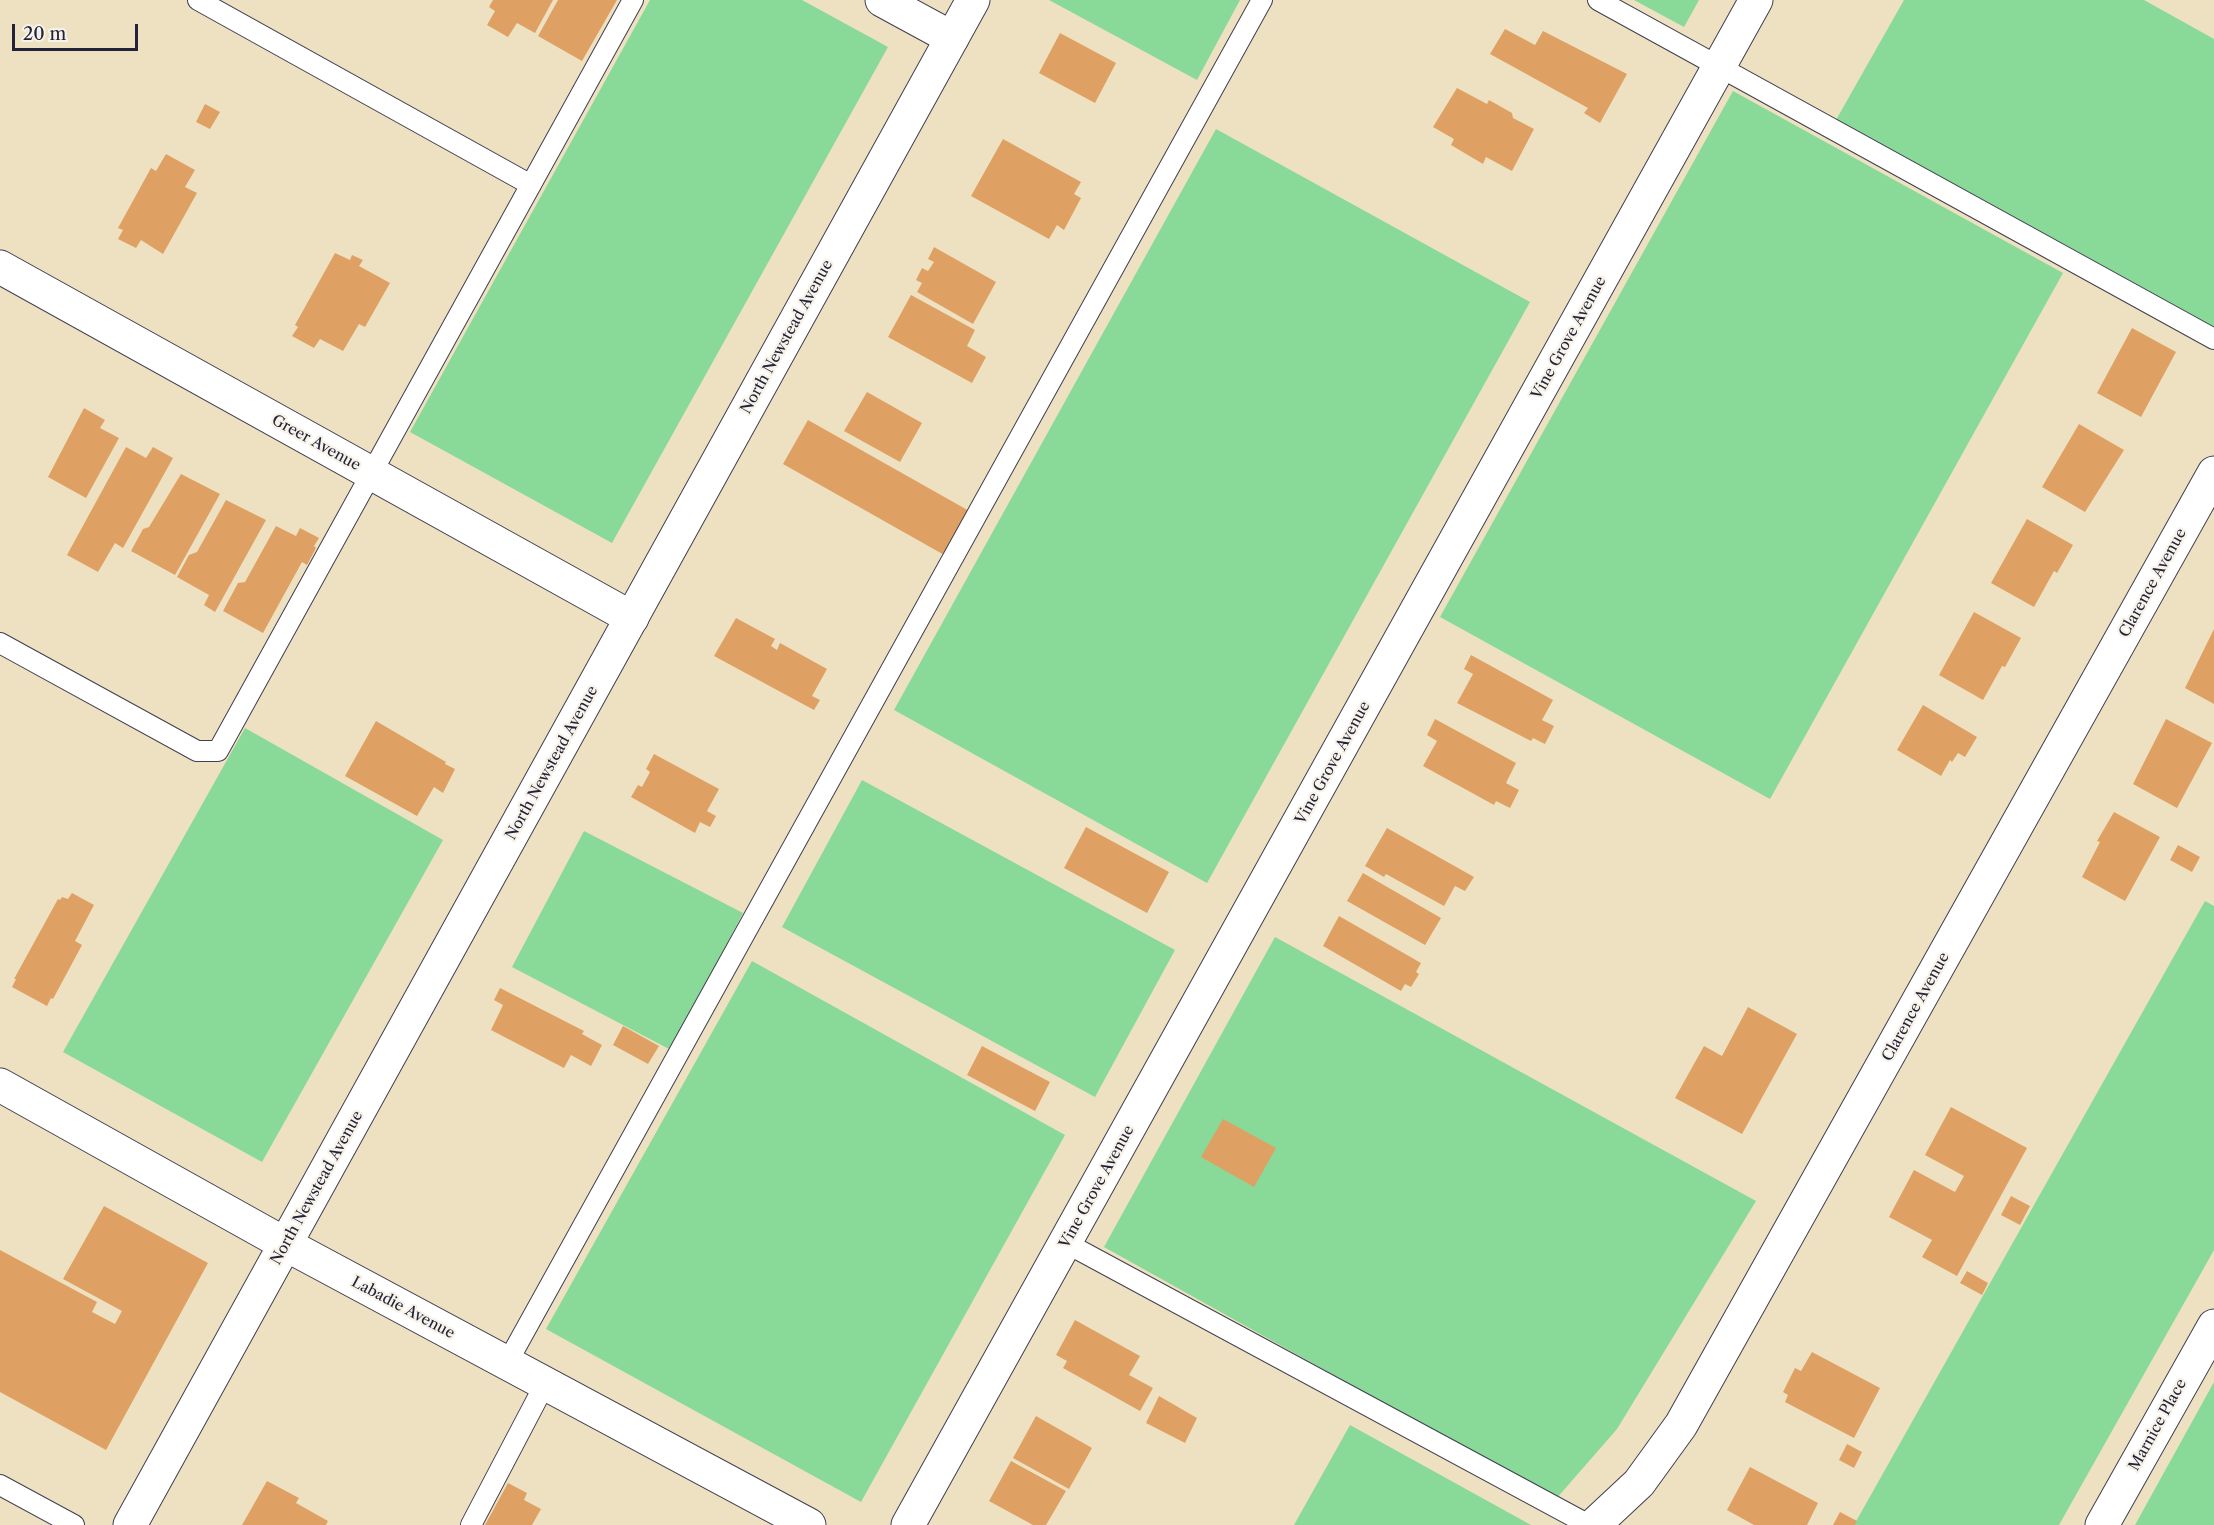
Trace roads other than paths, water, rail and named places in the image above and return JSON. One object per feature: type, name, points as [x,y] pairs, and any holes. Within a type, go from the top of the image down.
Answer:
[{"type":"street","points":[[882,0],[952,38]]},
{"type":"street","name":"North Newstead Avenue","points":[[130,1525],[974,0]]},
{"type":"street","name":"Vine Grove Avenue","points":[[908,1525],[1756,0]]},
{"type":"street","name":"Greer Avenue","points":[[0,267],[632,618]]},
{"type":"street","name":"Clarence Avenue","points":[[1594,1525],[1639,1483],[1681,1425],[2214,473]]},
{"type":"street","name":"Labadie Avenue","points":[[0,1085],[285,1244],[810,1525]]},
{"type":"street","name":"Marnice Place","points":[[2102,1525],[2214,1326]]},
{"type":"lane","points":[[198,0],[531,185]]},
{"type":"lane","points":[[0,643],[197,751],[218,751],[633,0]]},
{"type":"lane","points":[[507,1363],[1262,0]]},
{"type":"lane","points":[[1598,0],[2214,339]]},
{"type":"lane","points":[[1066,1243],[1589,1525]]},
{"type":"lane","points":[[471,1525],[545,1384]]},
{"type":"lane","points":[[0,1485],[74,1525]]}]
